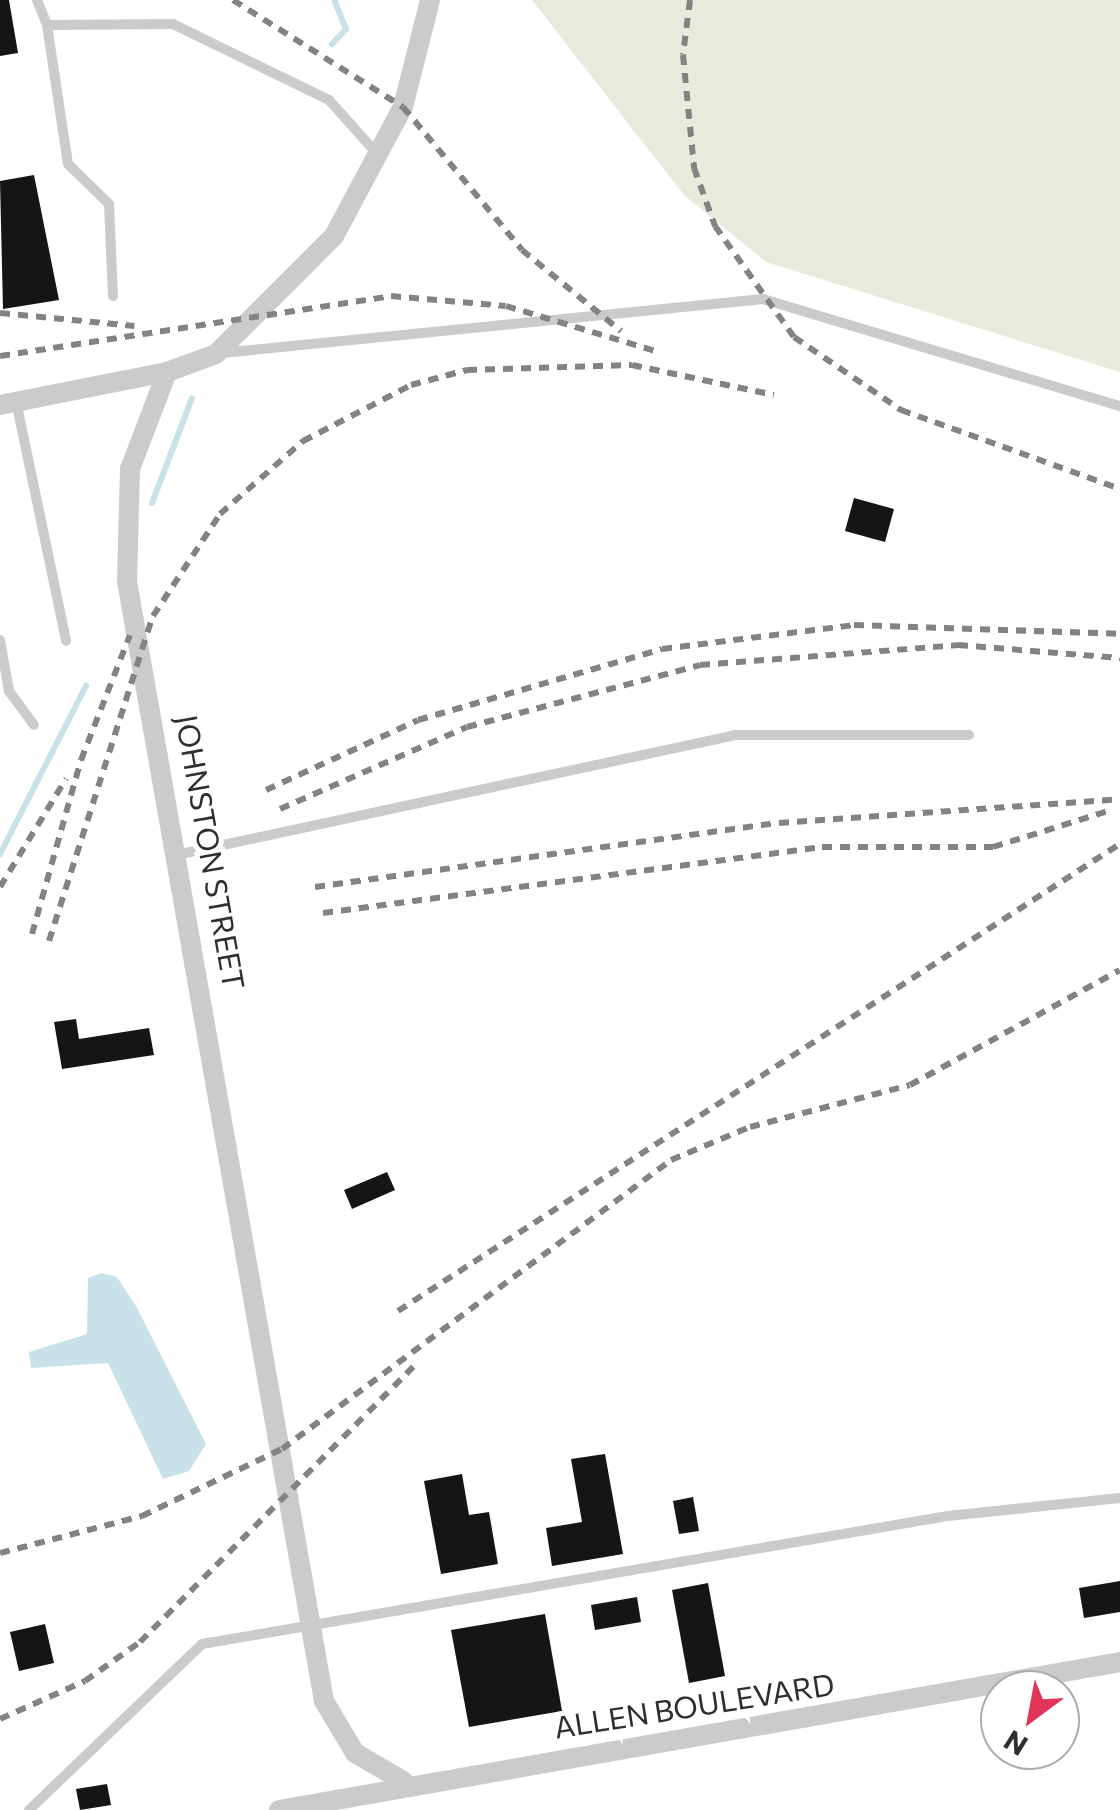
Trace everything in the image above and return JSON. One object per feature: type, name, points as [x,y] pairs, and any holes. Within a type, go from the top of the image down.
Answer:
[{"type":"street","points":[[8,403],[167,372],[216,354],[299,280],[380,157],[430,0]]},
{"type":"street","name":"JOHNSTON STREET","points":[[167,372],[130,469],[127,582],[181,854],[312,1626],[336,1733],[403,1781]]},
{"type":"street","name":"ALLEN BOULEVARD","points":[[279,1810],[403,1781],[1120,1662]]},
{"type":"lane","points":[[37,0],[47,25],[68,164],[109,204],[112,296]]},
{"type":"lane","points":[[47,25],[173,24],[329,100],[380,157]]},
{"type":"lane","points":[[216,354],[763,299],[1120,406]]},
{"type":"lane","points":[[8,403],[66,641]]},
{"type":"lane","points":[[0,640],[9,690],[34,725]]},
{"type":"lane","points":[[181,854],[736,735],[970,735]]},
{"type":"lane","points":[[29,1810],[202,1644],[930,1519],[1120,1498]]},
{"type":"shaded area","points":[[532,0],[1120,0],[1120,372],[766,262],[684,195]]},
{"type":"water","points":[[101,1273],[117,1277],[136,1306],[206,1444],[189,1471],[163,1479],[108,1363],[31,1368],[29,1352],[87,1334],[88,1278]]},
{"type":"building","points":[[0,0],[9,0],[18,53],[0,56]]},
{"type":"building","points":[[34,175],[59,300],[3,309],[0,181]]},
{"type":"building","points":[[854,498],[894,509],[885,542],[845,531]]},
{"type":"building","points":[[76,1019],[79,1039],[149,1028],[154,1055],[62,1069],[54,1022]]},
{"type":"building","points":[[387,1172],[395,1190],[352,1209],[344,1190]]},
{"type":"building","points":[[605,1454],[623,1554],[552,1566],[546,1528],[582,1522],[571,1459]]},
{"type":"building","points":[[462,1474],[469,1515],[489,1512],[498,1564],[441,1574],[424,1481]]},
{"type":"building","points":[[693,1497],[699,1531],[679,1534],[673,1501]]},
{"type":"building","points":[[1120,1581],[1120,1612],[1084,1618],[1079,1588]]},
{"type":"building","points":[[708,1583],[725,1676],[689,1683],[672,1590]]},
{"type":"building","points":[[637,1597],[641,1622],[595,1630],[591,1605]]},
{"type":"building","points":[[545,1614],[562,1711],[469,1727],[451,1630]]},
{"type":"building","points":[[45,1624],[54,1663],[19,1671],[10,1632]]},
{"type":"building","points":[[107,1784],[111,1805],[80,1810],[76,1789]]},
{"type":"waterway","points":[[332,44],[346,29],[334,0]]},
{"type":"waterway","points":[[152,503],[192,398]]},
{"type":"waterway","points":[[0,854],[86,686]]},
{"type":"railway","points":[[233,0],[403,107],[522,250],[621,331]]},
{"type":"railway","points":[[690,0],[683,55],[694,168],[715,226],[794,337],[901,410],[1120,489]]},
{"type":"railway","points":[[0,356],[391,296],[506,306],[658,352]]},
{"type":"railway","points":[[0,313],[134,326]]},
{"type":"railway","points":[[49,941],[153,616],[220,514],[303,441],[411,385],[467,370],[632,365],[774,395]]},
{"type":"railway","points":[[266,790],[418,720],[662,649],[854,625],[1120,634]]},
{"type":"railway","points":[[32,934],[81,760],[130,635]]},
{"type":"railway","points":[[280,809],[467,727],[700,665],[958,645],[1120,658]]},
{"type":"railway","points":[[0,887],[66,779]]},
{"type":"railway","points":[[315,887],[779,823],[1120,799]]},
{"type":"railway","points":[[323,913],[822,847],[993,847],[1108,811]]},
{"type":"railway","points":[[398,1311],[1120,844]]},
{"type":"railway","points":[[0,1553],[142,1516],[282,1449],[671,1160],[750,1127],[910,1085],[1120,970]]},
{"type":"railway","points":[[0,1719],[85,1681],[140,1642],[414,1366]]}]
